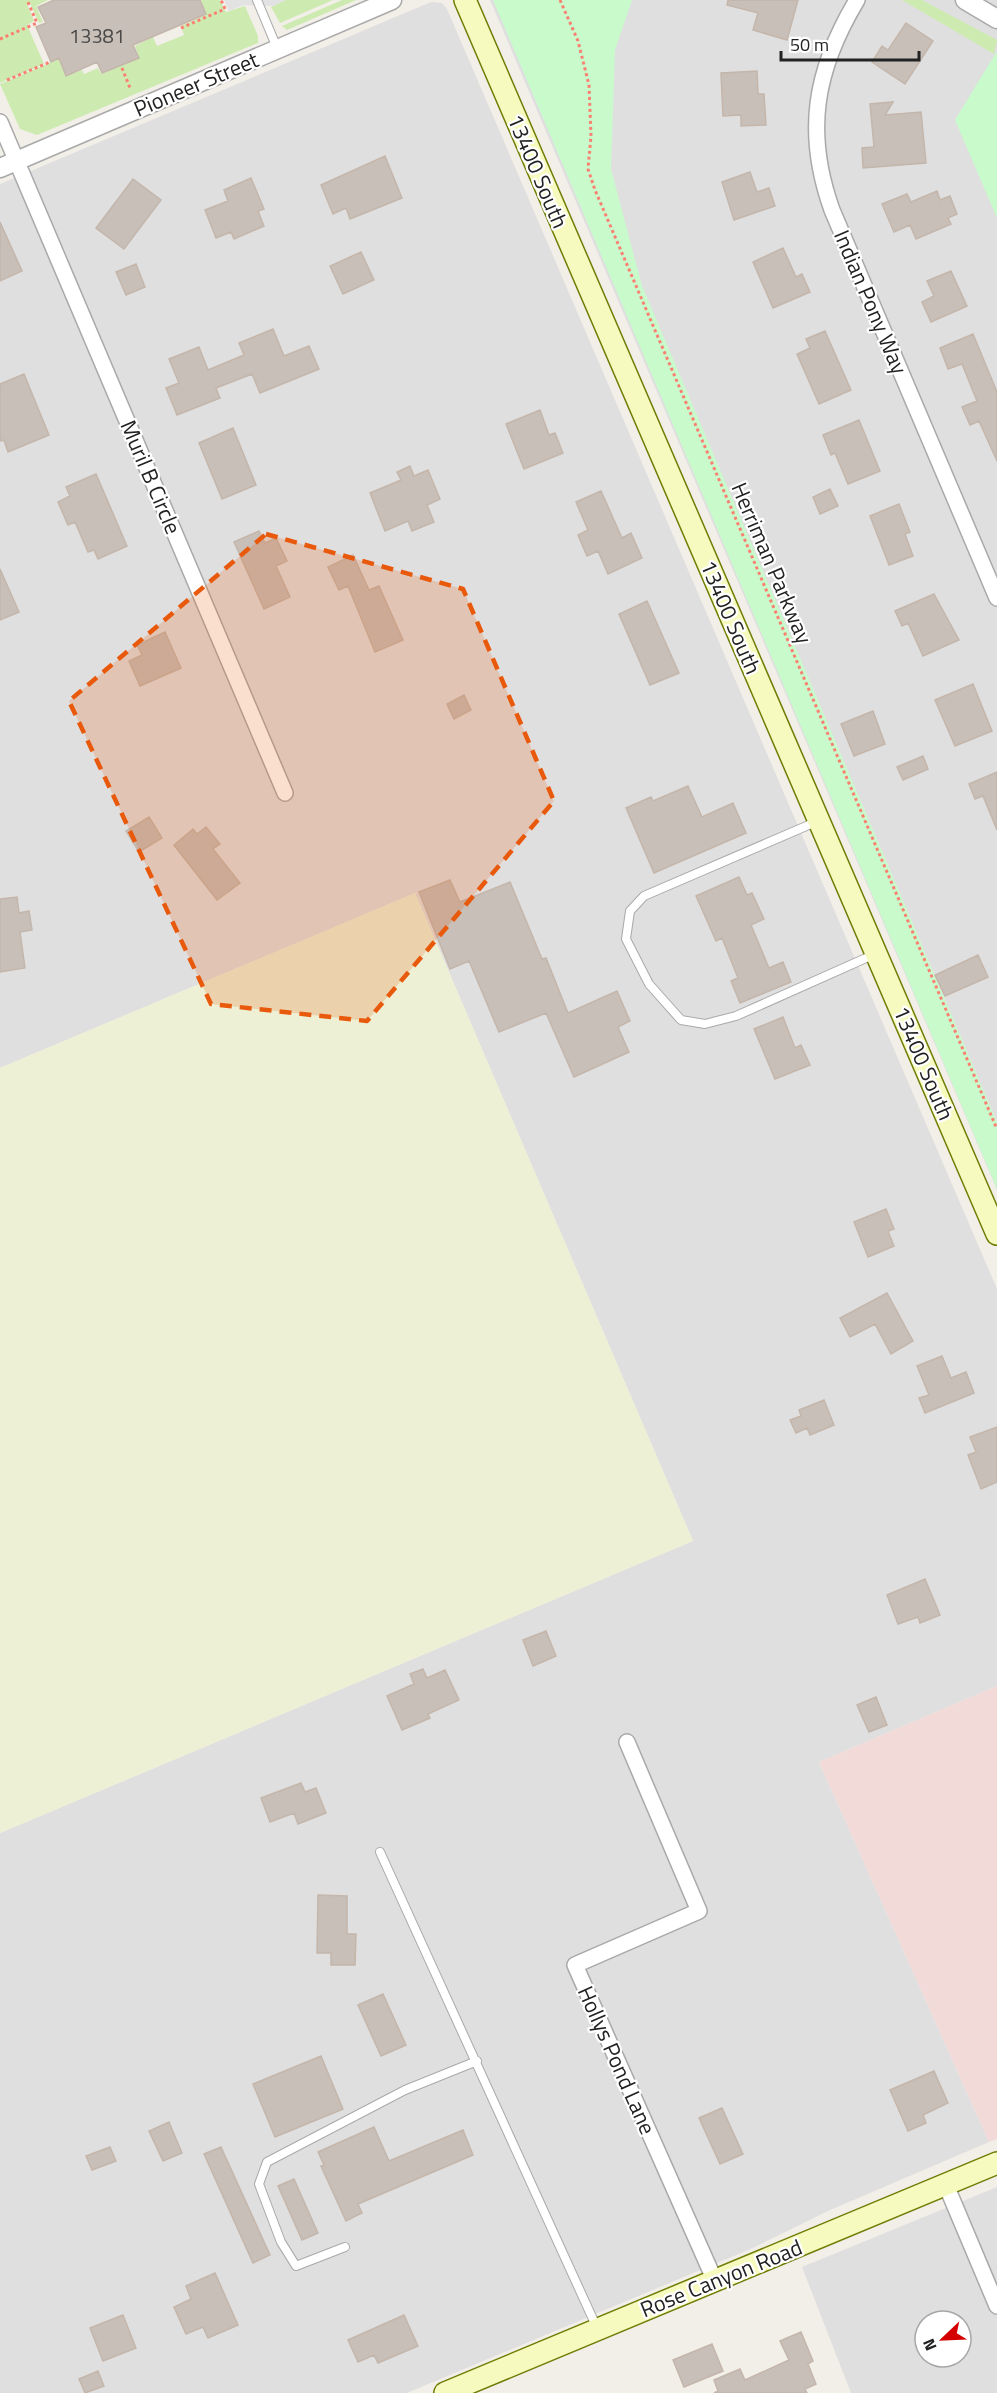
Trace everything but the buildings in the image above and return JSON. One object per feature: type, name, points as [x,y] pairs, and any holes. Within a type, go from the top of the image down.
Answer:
[{"type":"main road","name":"13400 South","points":[[465,0],[997,1234]]},
{"type":"main road","name":"Rose Canyon Road","points":[[445,2393],[997,2163]]},
{"type":"street","name":"Pioneer Street","points":[[8,164],[392,0]]},
{"type":"street","name":"Indian Pony Way","points":[[856,0],[831,47],[819,88],[816,130],[820,171],[832,210],[997,598]]},
{"type":"street","points":[[965,0],[997,19]]},
{"type":"street","name":"Muril B Circle","points":[[0,122],[8,164],[285,793]]},
{"type":"street","name":"Hollys Pond Lane","points":[[627,1742],[699,1911],[575,1965],[715,2281]]},
{"type":"street","points":[[946,2185],[997,2306]]},
{"type":"lane","points":[[257,0],[278,49]]},
{"type":"lane","points":[[819,820],[644,896],[630,911],[626,939],[649,984],[681,1020],[705,1024],[736,1016],[877,953]]},
{"type":"lane","points":[[380,1852],[598,2329]]},
{"type":"lane","points":[[345,2247],[296,2266],[281,2242],[259,2184],[267,2162],[405,2090],[477,2061]]},
{"type":"path","points":[[0,39],[37,22],[27,0]]},
{"type":"path","points":[[181,28],[225,9],[221,0]]},
{"type":"path","name":"Herriman Parkway","points":[[560,0],[578,40],[589,85],[591,136],[588,169],[595,190],[997,1129]]},
{"type":"path","points":[[7,80],[50,62]]},
{"type":"path","points":[[122,68],[130,88]]},
{"type":"highlighted area","points":[[266,534],[463,589],[554,801],[367,1021],[211,1004],[69,701]]},
{"type":"shaded area","points":[[224,0],[286,0],[273,6],[243,5],[229,11]]},
{"type":"shaded area","points":[[490,0],[997,0],[997,1190]]},
{"type":"shaded area","points":[[431,2],[442,3],[447,9],[997,1289],[997,1686],[819,1762],[989,2142],[828,2211],[753,2248],[407,2393],[0,2393],[0,1833],[693,1541],[415,893],[0,1068],[0,184]]},
{"type":"shaded area","points":[[997,1686],[997,2139],[989,2142],[819,1762]]},
{"type":"shaded area","points":[[997,2187],[997,2393],[851,2393],[802,2267]]},
{"type":"green space","points":[[0,0],[48,0],[36,6],[43,22],[39,23],[30,3],[27,4],[34,21],[27,25],[44,64],[0,83]]},
{"type":"green space","points":[[201,0],[220,0],[226,12],[245,6],[258,36],[258,43],[37,135],[20,129],[0,84],[59,59],[66,76],[82,70],[84,74],[98,68],[101,74],[139,58],[135,46],[153,37],[157,46],[184,35],[181,26],[206,15]]},
{"type":"green space","points":[[285,0],[333,0],[280,23],[271,7]]},
{"type":"green space","points":[[342,0],[356,0],[287,30],[282,26]]},
{"type":"green space","points":[[493,0],[632,0],[615,50],[611,169],[642,286],[997,1122],[997,1189]]},
{"type":"green space","points":[[902,0],[922,0],[997,40],[994,54]]},
{"type":"green space","points":[[997,51],[997,218],[955,120]]},
{"type":"green space","points":[[415,893],[693,1541],[0,1833],[0,1068]]}]
